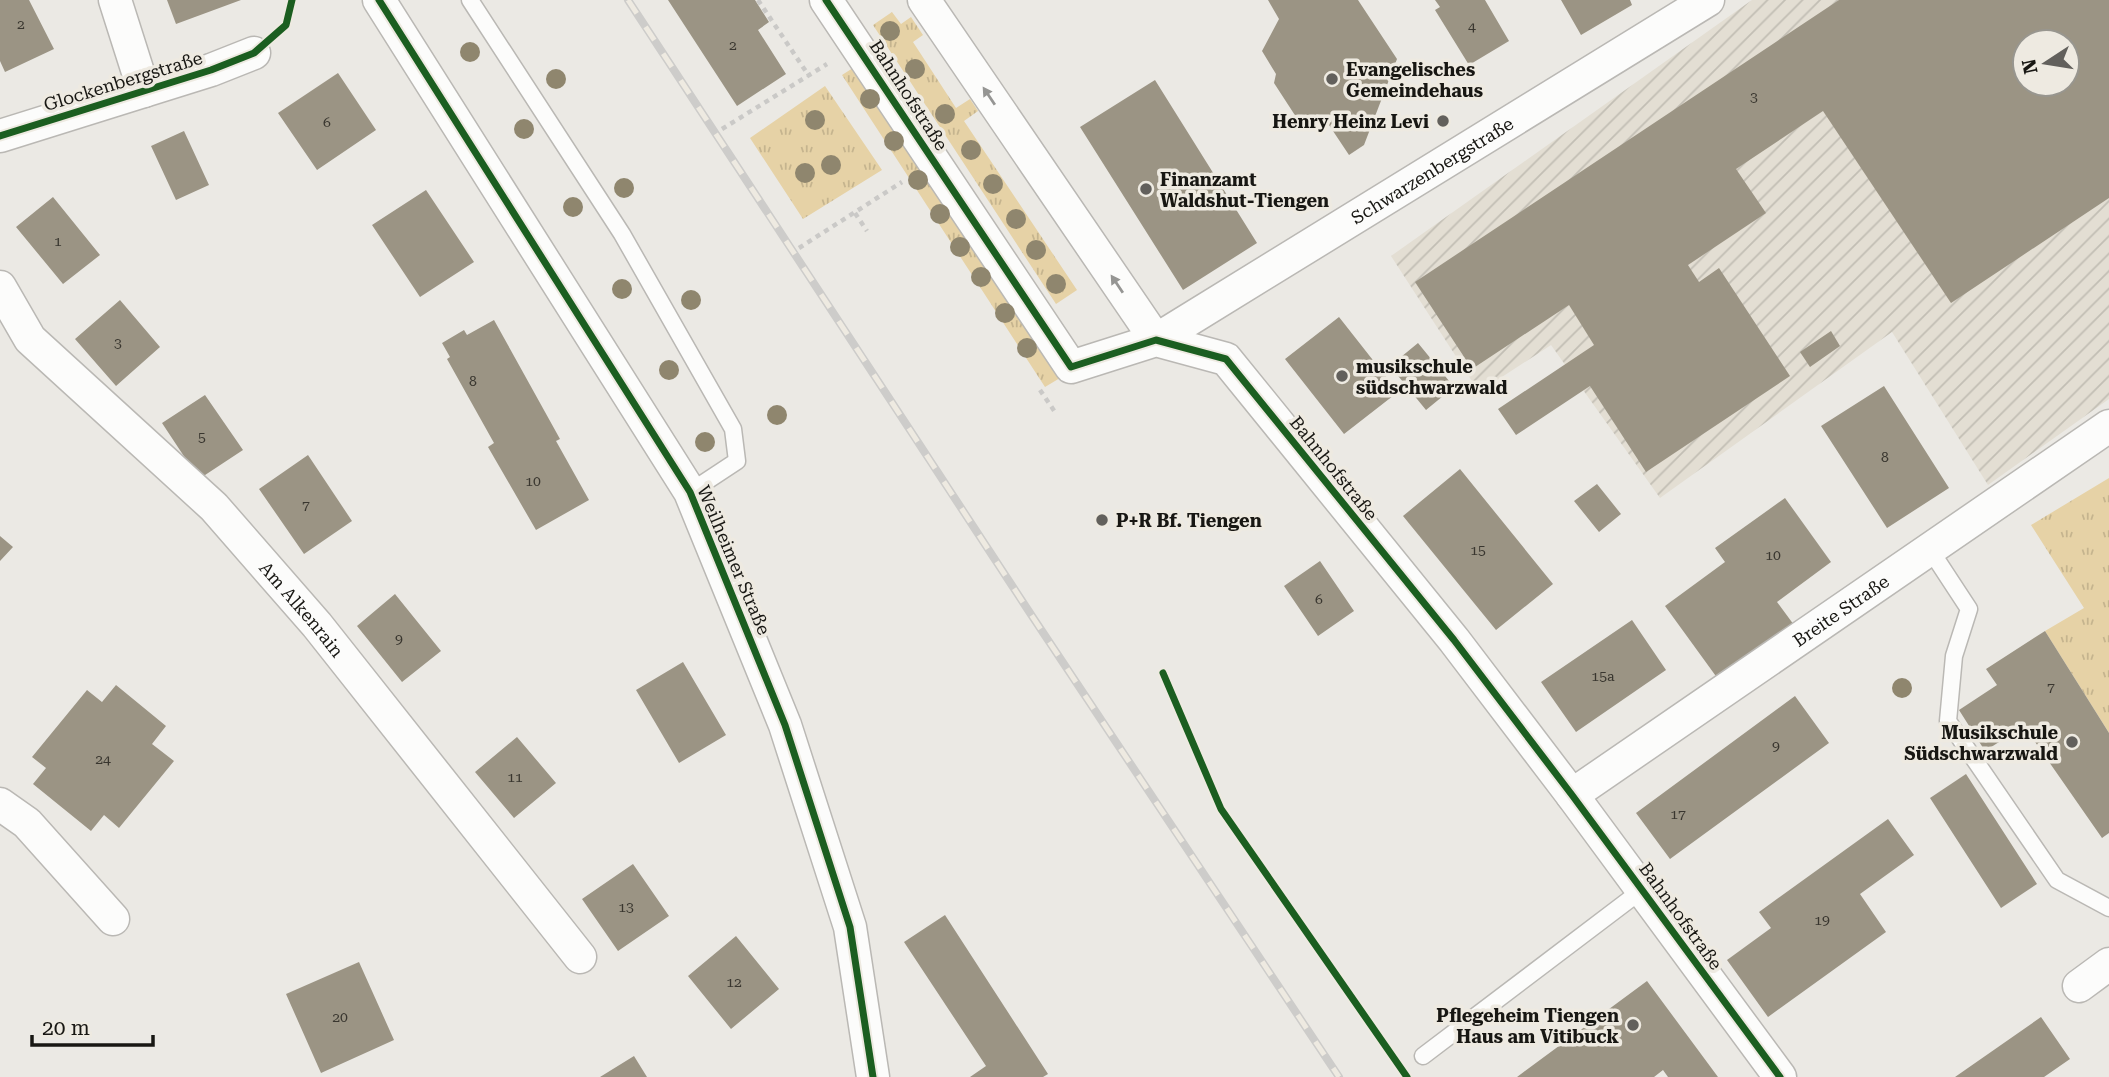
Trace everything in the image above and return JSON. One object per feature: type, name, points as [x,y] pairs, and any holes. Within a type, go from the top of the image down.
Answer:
[{"type":"street","points":[[115,0],[144,91]]},
{"type":"street","name":"Weilheimer Straße","points":[[379,0],[690,492],[785,724],[850,927],[873,1077]]},
{"type":"street","name":"Bahnhofstraße","points":[[826,0],[1070,367],[1156,340],[1226,359],[1454,640],[1780,1077]]},
{"type":"street","points":[[923,0],[1156,340]]},
{"type":"street","name":"Schwarzenbergstraße","points":[[1156,340],[1708,0]]},
{"type":"street","name":"Glockenbergstraße","points":[[0,136],[211,70],[254,53]]},
{"type":"street","name":"Am Alkenrain","points":[[0,287],[30,339],[214,508],[317,625],[580,957]]},
{"type":"street","name":"Breite Straße","points":[[1572,796],[2109,426]]},
{"type":"street","points":[[0,804],[27,823],[113,919]]},
{"type":"street","points":[[2078,986],[2109,964]]},
{"type":"lane","points":[[470,0],[622,234],[733,429],[737,461],[690,492]]},
{"type":"lane","points":[[1929,548],[1969,609],[1954,656],[1948,721],[2057,880],[2109,908]]},
{"type":"lane","points":[[1423,1056],[1642,890]]},
{"type":"path","points":[[758,0],[809,76]]},
{"type":"path","points":[[722,129],[825,66],[854,41]]},
{"type":"path","points":[[799,248],[902,182]]},
{"type":"path","points":[[855,214],[867,231]]},
{"type":"shaded area","points":[[1752,0],[2109,0],[2109,399],[1988,485],[1892,332],[1660,498],[1551,345],[1479,392],[1391,256]]},
{"type":"green space","points":[[892,12],[901,24],[911,17],[923,35],[913,42],[956,108],[970,99],[978,111],[964,121],[1077,290],[1056,304],[873,25]]},
{"type":"green space","points":[[856,66],[1060,378],[1045,387],[842,75]]},
{"type":"green space","points":[[825,86],[882,170],[803,219],[750,138]]},
{"type":"green space","points":[[2109,478],[2109,733],[2045,631],[2084,608],[2031,525]]},
{"type":"building","points":[[0,0],[29,0],[54,49],[5,72],[0,61]]},
{"type":"building","points":[[167,0],[241,0],[176,24]]},
{"type":"building","points":[[668,0],[755,0],[769,22],[758,30],[786,74],[737,106]]},
{"type":"building","name":"Evangelisches Gemeindehaus","points":[[1268,0],[1358,0],[1397,59],[1364,145],[1349,155],[1329,125],[1300,123],[1274,83],[1276,74],[1262,51],[1279,19]]},
{"type":"building","points":[[1435,0],[1485,0],[1509,41],[1469,65],[1435,10],[1440,7]]},
{"type":"building","points":[[1561,0],[1630,0],[1632,5],[1581,35]]},
{"type":"building","points":[[1839,0],[2109,0],[2109,198],[1951,303],[1823,111],[1736,169],[1766,213],[1688,265],[1699,282],[1719,268],[1790,376],[1646,472],[1590,386],[1516,435],[1498,409],[1594,345],[1569,305],[1472,369],[1415,282]]},
{"type":"building","points":[[338,73],[376,130],[317,170],[278,113]]},
{"type":"building","points":[[1155,80],[1257,243],[1183,290],[1080,127]]},
{"type":"building","points":[[184,131],[209,185],[176,200],[151,146]]},
{"type":"building","points":[[426,190],[474,262],[420,297],[372,225]]},
{"type":"building","points":[[53,197],[100,255],[63,284],[16,227]]},
{"type":"building","points":[[120,300],[160,347],[116,386],[75,339]]},
{"type":"building","name":"musikschule südschwarzwald","points":[[1339,317],[1398,392],[1344,434],[1285,359]]},
{"type":"building","points":[[494,320],[560,439],[556,441],[589,500],[536,530],[488,447],[494,443],[447,359],[450,357],[442,343],[464,330],[467,335]]},
{"type":"building","points":[[1831,331],[1840,346],[1810,367],[1800,352]]},
{"type":"building","points":[[1418,343],[1454,387],[1426,410],[1390,366]]},
{"type":"building","points":[[1884,386],[1949,488],[1887,528],[1821,426]]},
{"type":"building","points":[[205,395],[243,450],[199,479],[162,423]]},
{"type":"building","points":[[308,455],[352,521],[304,554],[259,489]]},
{"type":"building","points":[[1460,469],[1553,584],[1496,630],[1403,516]]},
{"type":"building","points":[[1597,484],[1621,514],[1599,532],[1574,501]]},
{"type":"building","points":[[1785,498],[1831,562],[1777,602],[1794,625],[1718,679],[1665,606],[1725,562],[1715,548]]},
{"type":"building","points":[[0,536],[13,547],[0,561]]},
{"type":"building","points":[[1320,561],[1354,611],[1318,636],[1284,586]]},
{"type":"building","points":[[395,594],[441,651],[402,682],[357,626]]},
{"type":"building","points":[[1632,620],[1666,670],[1576,732],[1541,682]]},
{"type":"building","name":"Musikschule Südschwarzwald","points":[[2045,631],[2109,733],[2109,833],[2102,838],[2024,726],[1985,751],[1959,710],[1997,685],[1986,669]]},
{"type":"building","points":[[683,662],[726,735],[679,763],[636,690]]},
{"type":"building","points":[[116,685],[166,726],[152,744],[174,761],[119,828],[104,815],[91,831],[33,784],[46,768],[32,757],[87,690],[102,702]]},
{"type":"building","points":[[1795,696],[1829,743],[1670,859],[1636,813]]},
{"type":"building","points":[[517,737],[556,783],[514,818],[475,772]]},
{"type":"building","points":[[1966,774],[2037,884],[2001,908],[1930,798]]},
{"type":"building","points":[[1888,819],[1914,855],[1860,894],[1886,932],[1768,1017],[1727,960],[1771,928],[1759,912]]},
{"type":"building","points":[[633,864],[669,916],[618,951],[582,899]]},
{"type":"building","points":[[945,915],[1048,1074],[1043,1077],[970,1077],[986,1066],[904,942]]},
{"type":"building","points":[[736,936],[779,989],[731,1029],[688,976]]},
{"type":"building","points":[[359,962],[394,1040],[321,1073],[286,994]]},
{"type":"building","name":"Pflegeheim Tiengen Haus am Vitibuck","points":[[1647,981],[1718,1077],[1668,1077],[1663,1070],[1654,1077],[1517,1077]]},
{"type":"building","points":[[2041,1017],[2070,1059],[2044,1077],[1955,1077]]},
{"type":"building","points":[[634,1056],[647,1077],[600,1077]]},
{"type":"railway","points":[[628,0],[1032,616],[1339,1077]]},
{"type":"cycle path","points":[[0,136],[211,70],[254,53],[286,25],[292,0]]},
{"type":"cycle path","points":[[379,0],[690,492],[785,725],[850,927],[873,1077]]},
{"type":"cycle path","points":[[826,0],[1071,367],[1156,340],[1226,359],[1454,640],[1780,1077]]},
{"type":"cycle path","points":[[1163,673],[1221,809],[1407,1077]]},
{"type":"place","name":"Evangelisches Gemeindehaus","points":[[1332,79]]},
{"type":"place","name":"Henry Heinz Levi","points":[[1443,121]]},
{"type":"place","name":"Finanzamt Waldshut-Tiengen","points":[[1146,189]]},
{"type":"place","name":"musikschule südschwarzwald","points":[[1342,376]]},
{"type":"place","name":"P+R Bf. Tiengen","points":[[1102,520]]},
{"type":"place","name":"Musikschule Südschwarzwald","points":[[2072,742]]},
{"type":"place","name":"Pflegeheim Tiengen Haus am Vitibuck","points":[[1633,1025]]}]
